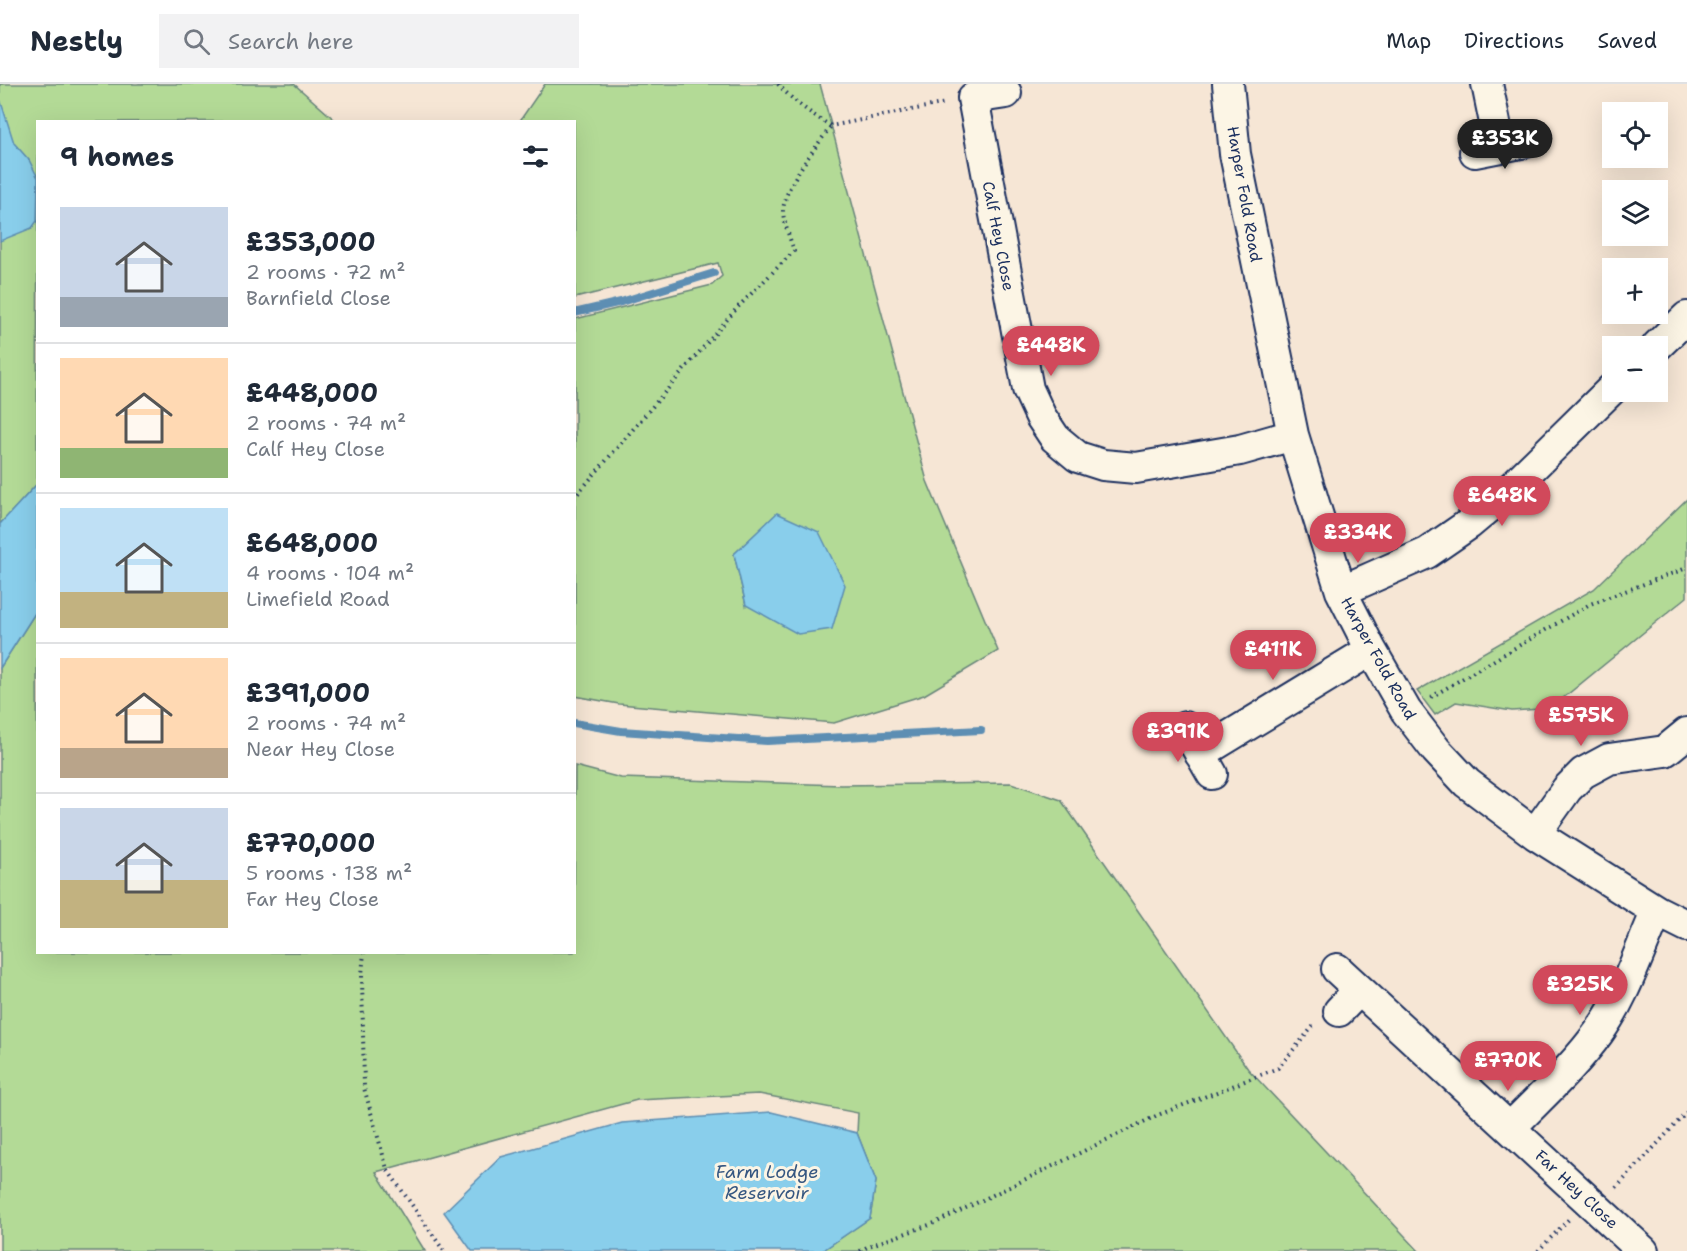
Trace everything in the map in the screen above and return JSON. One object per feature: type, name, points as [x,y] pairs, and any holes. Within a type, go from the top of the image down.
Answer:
[{"type":"street","name":"Harper Fold Road","points":[[1228,84],[1235,154],[1293,435],[1341,591],[1371,650],[1406,711],[1436,750],[1467,783],[1535,834],[1657,911],[1687,926]]},
{"type":"street","points":[[1487,84],[1500,147]]},
{"type":"street","points":[[973,98],[1006,93]]},
{"type":"street","name":"Calf Hey Close","points":[[973,98],[1028,389],[1041,417],[1055,438],[1078,457],[1103,465],[1136,468],[1240,450],[1293,435]]},
{"type":"street","points":[[1667,336],[1687,317]]},
{"type":"street","points":[[1341,591],[1427,553],[1469,524],[1505,494],[1602,399]]},
{"type":"street","points":[[1185,727],[1206,764],[1371,650]]},
{"type":"street","points":[[1535,834],[1567,789],[1583,773],[1609,759],[1665,751],[1687,733]]},
{"type":"street","points":[[1511,1127],[1577,1061],[1600,1030],[1617,1003],[1657,911]]},
{"type":"street","name":"Far Hey Close","points":[[1337,969],[1349,1001],[1511,1127],[1644,1251]]},
{"type":"path","points":[[778,84],[813,116],[831,126],[973,98]]},
{"type":"path","points":[[576,496],[738,307],[794,251],[783,212],[788,193],[796,177],[831,126]]},
{"type":"path","points":[[1406,711],[1590,604],[1687,568]]},
{"type":"path","points":[[364,954],[362,975],[364,1088],[387,1169],[444,1251]]},
{"type":"path","points":[[860,1251],[868,1246],[935,1223],[1158,1115],[1278,1068],[1322,1016],[1349,1001]]},
{"type":"path","points":[[1538,1251],[1593,1203],[1687,1112]]},
{"type":"green space","points":[[0,84],[294,84],[335,120],[36,120],[36,485],[0,524]]},
{"type":"green space","points":[[545,84],[820,84],[927,481],[998,651],[924,695],[834,723],[619,704],[576,696],[576,319],[712,285],[722,276],[718,263],[576,298],[576,120],[520,120]],"holes":[[[777,514],[746,605],[734,554]]]},
{"type":"green space","points":[[1687,499],[1687,597],[1557,703],[1539,709],[1512,711],[1456,702],[1435,715],[1417,691],[1594,589]]},
{"type":"green space","points":[[36,612],[36,954],[576,954],[576,766],[621,778],[841,785],[1011,783],[1061,800],[1248,1069],[1419,1251],[822,1251],[870,1218],[876,1181],[857,1133],[858,1113],[759,1094],[637,1100],[376,1172],[425,1251],[0,1251],[0,668]]},
{"type":"water","points":[[0,99],[14,143],[29,160],[36,174],[36,222],[32,228],[0,241]]},
{"type":"water","points":[[36,485],[36,612],[0,668],[0,524]]},
{"type":"water","points":[[777,513],[819,532],[845,585],[832,629],[798,634],[746,605],[734,554]]},
{"type":"water","name":"Farm Lodge Reservoir","points":[[771,1112],[857,1133],[876,1181],[870,1218],[822,1251],[472,1251],[444,1212],[501,1157],[622,1123]]},
{"type":"waterway","points":[[576,313],[621,302],[714,273]]},
{"type":"waterway","points":[[576,723],[621,731],[767,741],[981,730]]}]
